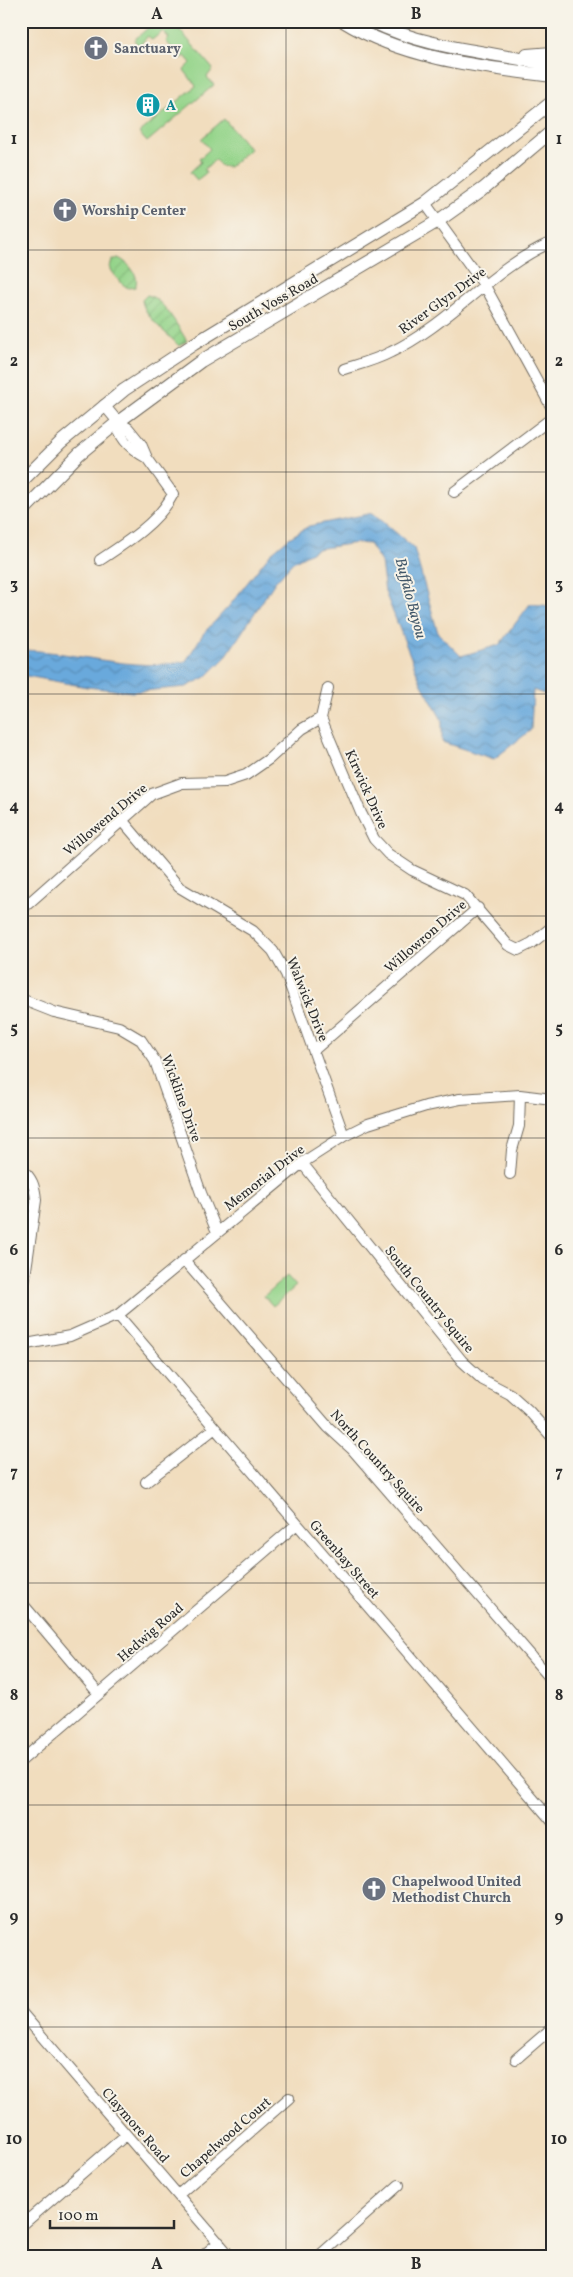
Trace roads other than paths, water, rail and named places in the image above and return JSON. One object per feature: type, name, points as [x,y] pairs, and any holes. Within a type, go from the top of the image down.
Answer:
[{"type":"main road","points":[[343,21],[355,29],[395,39],[470,66],[552,76]]},
{"type":"main road","points":[[371,21],[395,39],[427,42],[552,65]]},
{"type":"main road","points":[[510,56],[552,53]]},
{"type":"main road","name":"South Voss Road","points":[[21,482],[61,442],[104,405],[194,344],[425,203],[552,102]]},
{"type":"main road","name":"South Voss Road","points":[[23,509],[80,454],[118,422],[201,361],[438,222],[483,189],[552,131]]},
{"type":"main road","points":[[300,279],[311,297]]},
{"type":"street","points":[[425,203],[485,286],[552,408]]},
{"type":"street","name":"River Glyn Drive","points":[[344,369],[392,352],[416,338],[518,260],[552,242]]},
{"type":"street","points":[[100,560],[122,546],[166,507],[172,494],[147,458],[142,444],[128,428],[118,422],[104,405]]},
{"type":"street","points":[[454,492],[552,418]]},
{"type":"street","points":[[321,718],[328,688]]},
{"type":"street","name":"Willowend Drive","points":[[21,910],[152,794],[182,783],[225,782],[246,775],[269,759],[302,729],[321,718]]},
{"type":"street","name":"Kirwick Drive","points":[[321,718],[374,839],[388,854],[412,870],[465,895],[478,908]]},
{"type":"street","name":"Walwick Drive","points":[[122,820],[179,888],[253,931],[272,951],[286,974],[344,1136]]},
{"type":"street","name":"Willowron Drive","points":[[314,1050],[478,908],[508,945],[518,950],[532,943],[552,927]]},
{"type":"street","name":"Wickline Drive","points":[[21,999],[54,1012],[119,1027],[141,1040],[155,1062],[201,1193],[217,1232]]},
{"type":"street","points":[[510,1174],[512,1150],[519,1126],[520,1095]]},
{"type":"street","name":"Memorial Drive","points":[[21,1345],[70,1336],[118,1315],[302,1163],[344,1136],[368,1124],[426,1106],[468,1098],[520,1095],[552,1099]]},
{"type":"street","name":"South Country Squire","points":[[302,1163],[462,1362],[483,1380],[510,1394],[529,1411],[552,1437]]},
{"type":"street","points":[[21,1169],[30,1178],[35,1190],[36,1200],[21,1304]]},
{"type":"street","name":"North Country Squire","points":[[184,1260],[328,1427],[352,1449],[552,1680]]},
{"type":"street","name":"Greenbay Street","points":[[118,1315],[552,1821]]},
{"type":"street","points":[[146,1482],[214,1428]]},
{"type":"street","name":"Hedwig Road","points":[[21,1761],[297,1524]]},
{"type":"street","points":[[21,1602],[99,1694]]},
{"type":"street","name":"Claymore Road","points":[[21,2012],[230,2256]]},
{"type":"street","points":[[516,2059],[552,2028]]},
{"type":"street","name":"Chapelwood Court","points":[[178,2196],[289,2098]]},
{"type":"street","points":[[21,2226],[126,2135]]},
{"type":"street","points":[[319,2256],[400,2185]]},
{"type":"street","points":[[203,2256],[219,2242]]},
{"type":"water","name":"Buffalo Bayou","points":[[373,513],[414,548],[438,633],[461,656],[499,645],[530,604],[552,606],[552,697],[533,690],[531,730],[494,759],[442,742],[442,720],[421,683],[385,592],[381,562],[369,544],[356,543],[317,549],[293,562],[275,582],[225,658],[206,677],[186,687],[132,692],[87,687],[21,675],[21,650],[42,651],[125,663],[166,664],[186,661],[203,634],[229,606],[270,554],[289,538],[309,526]]},
{"type":"place","name":"Sanctuary","points":[[96,48]]},
{"type":"place","name":"A","points":[[148,105]]},
{"type":"place","name":"Worship Center","points":[[65,210]]},
{"type":"place","name":"Chapelwood United Methodist Church","points":[[374,1889]]}]
